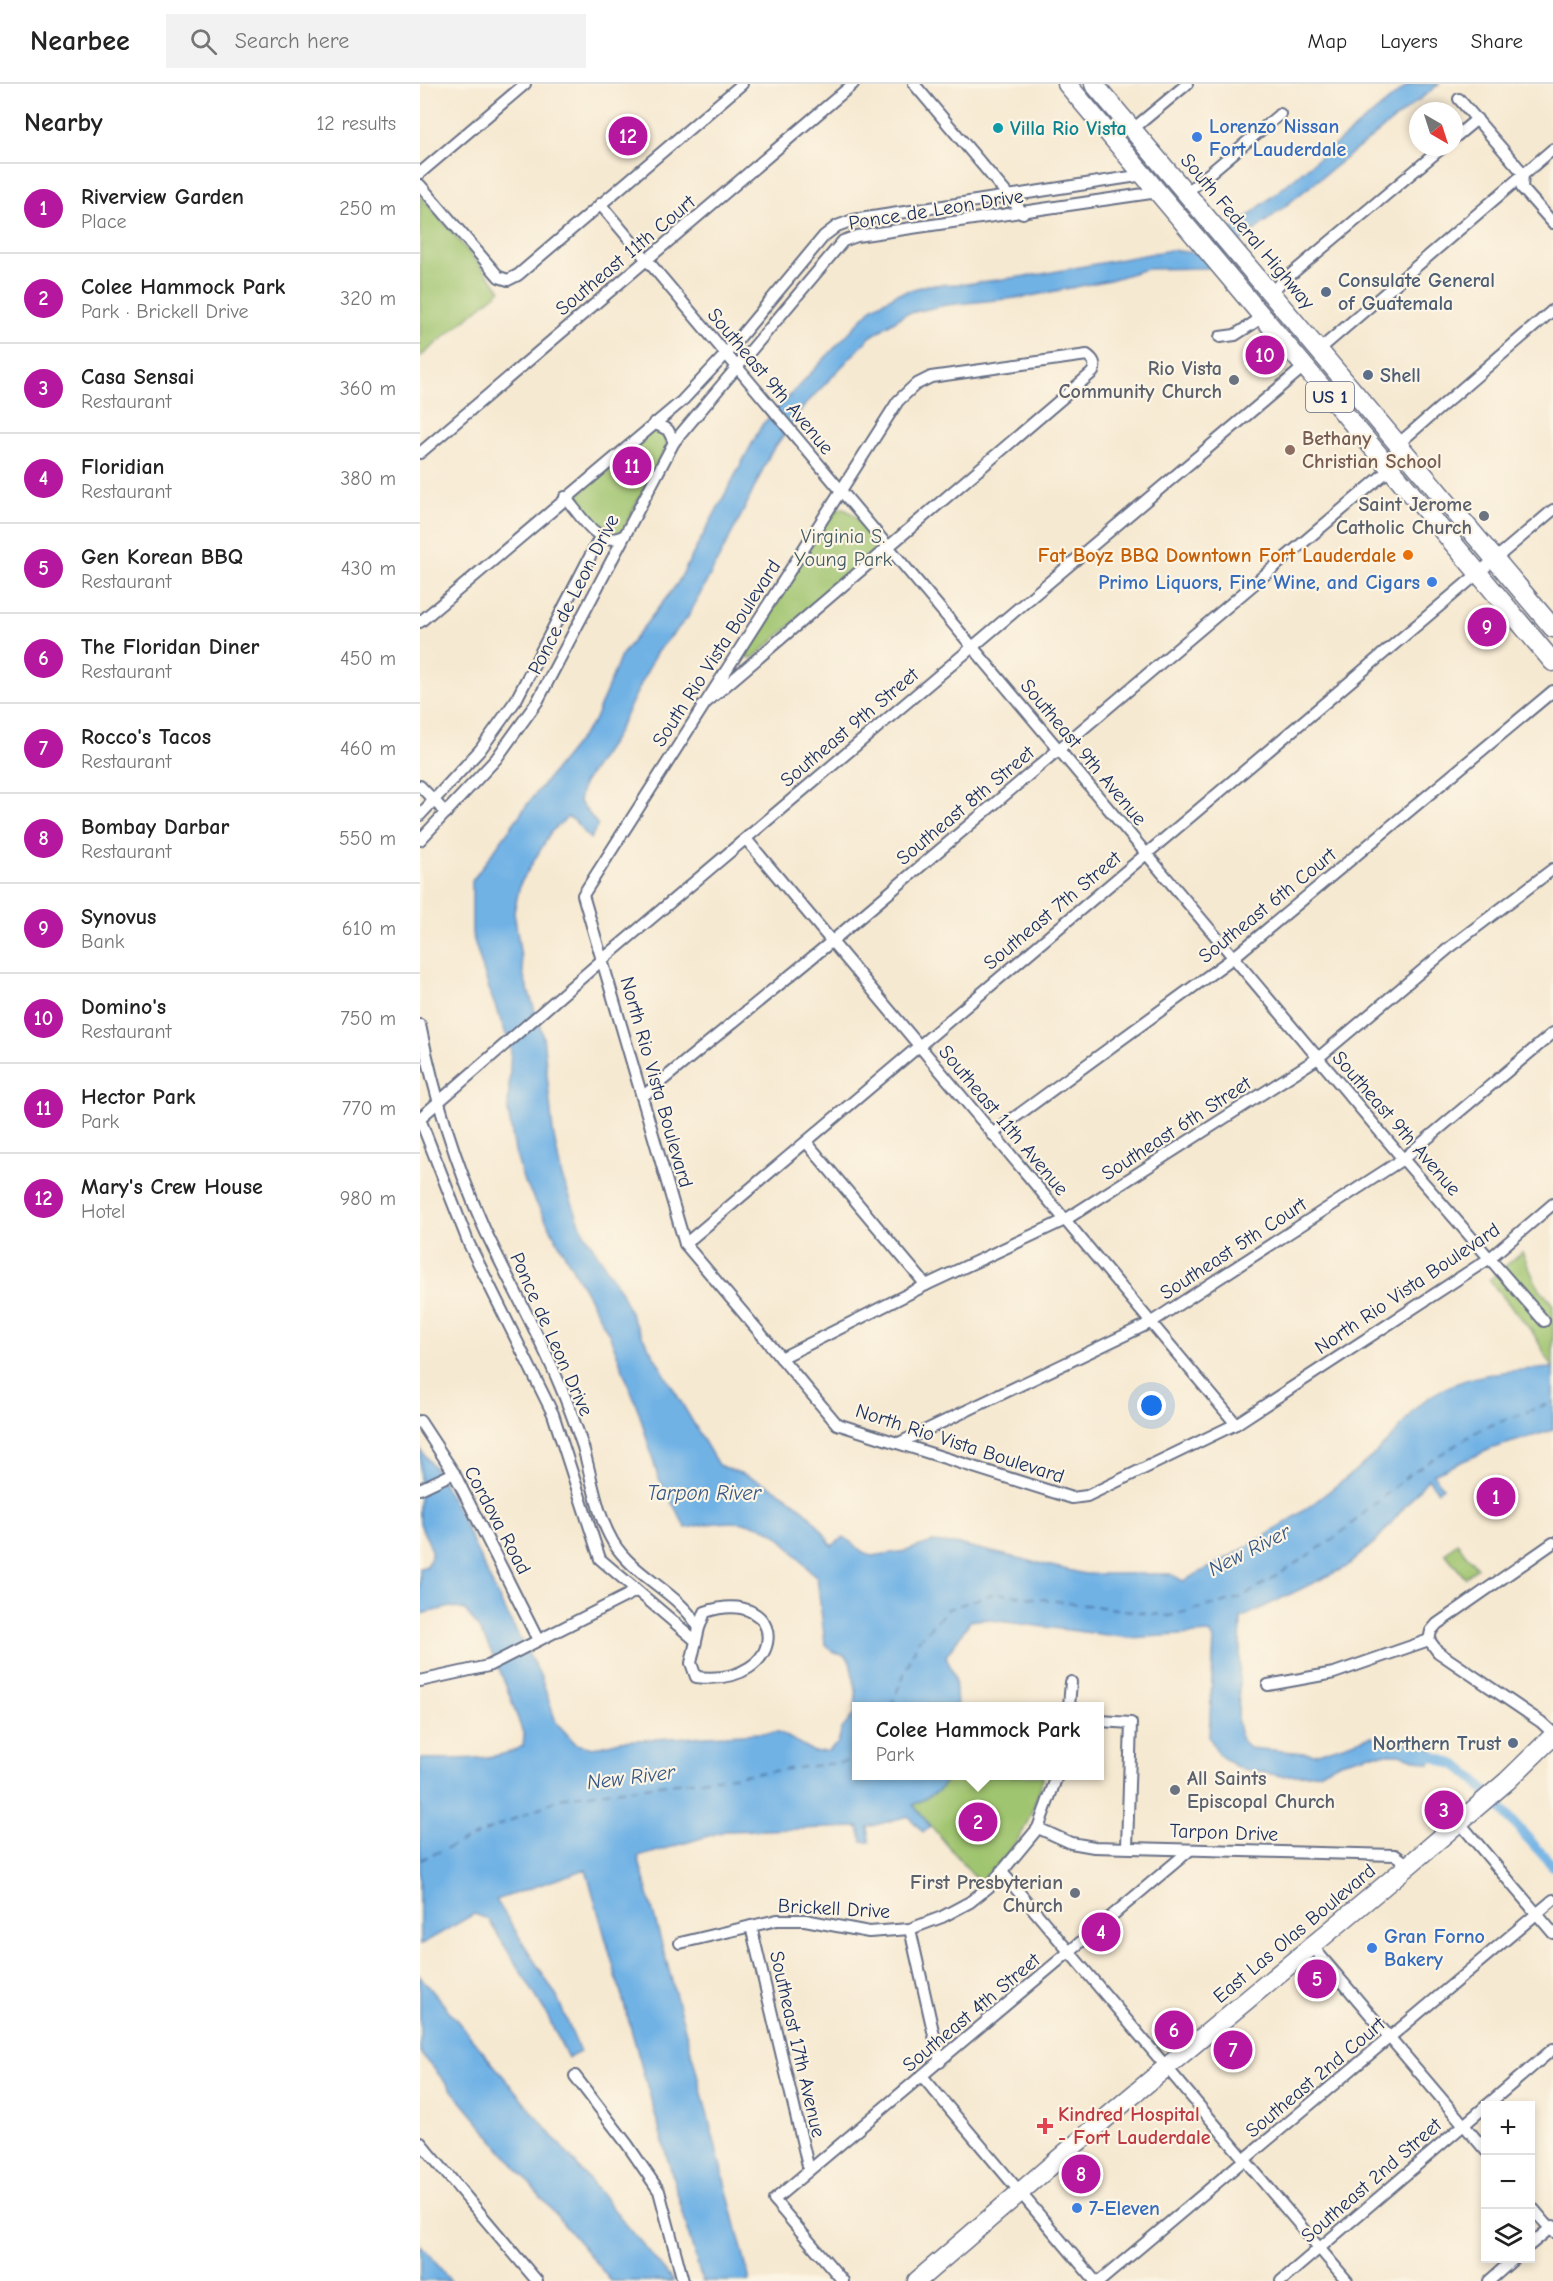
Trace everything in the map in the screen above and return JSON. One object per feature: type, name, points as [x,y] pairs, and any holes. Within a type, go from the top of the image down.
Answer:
[{"type":"main road","name":"US 1","points":[[1067,84],[1553,662]]},
{"type":"main road","name":"South Federal Highway","points":[[1094,84],[1553,628]]},
{"type":"main road","points":[[1098,121],[1120,130],[1133,129]]},
{"type":"main road","points":[[1144,175],[1161,178],[1186,193]]},
{"type":"main road","points":[[1281,338],[1306,350],[1319,350]]},
{"type":"main road","points":[[1305,366],[1313,364],[1340,375]]},
{"type":"main road","name":"East Las Olas Boulevard","points":[[1507,1781],[1553,1735]]},
{"type":"main road","name":"East Las Olas Boulevard","points":[[917,2281],[1507,1781],[1553,1746]]},
{"type":"street","points":[[420,173],[525,84]]},
{"type":"street","points":[[420,185],[499,277],[508,280],[518,275],[742,84]]},
{"type":"street","name":"Southeast 11th Court","points":[[420,453],[853,84]]},
{"type":"street","points":[[914,84],[1023,213]]},
{"type":"street","points":[[1133,129],[1187,84]]},
{"type":"street","points":[[1459,99],[1523,173],[1522,188],[1553,223]]},
{"type":"street","points":[[1186,193],[1280,114]]},
{"type":"street","points":[[1463,131],[1477,119]]},
{"type":"street","points":[[1319,350],[1553,149]]},
{"type":"street","points":[[1270,292],[1432,156]]},
{"type":"street","name":"Ponce de Leon Drive","points":[[420,622],[565,497],[682,401],[725,355],[815,247],[837,226],[853,220],[1144,175]]},
{"type":"street","points":[[1082,185],[1084,205]]},
{"type":"street","name":"Ponce de Leon Drive","points":[[420,840],[496,759],[537,702],[674,442],[843,241],[857,236],[1084,205],[1158,192]]},
{"type":"street","name":"Southeast 9th Avenue","points":[[600,204],[1403,1159],[1544,1321]]},
{"type":"street","points":[[1398,444],[1553,310]]},
{"type":"street","points":[[1220,337],[1234,335],[1263,317]]},
{"type":"street","points":[[746,329],[750,337],[758,340]]},
{"type":"street","name":"South Rio Vista Boulevard","points":[[603,960],[583,895],[898,401],[915,385],[931,377],[1087,355],[1095,365],[1093,372],[888,547]]},
{"type":"street","name":"Southeast 9th Street","points":[[420,1119],[496,1051],[1305,366]]},
{"type":"street","points":[[654,423],[668,430],[674,442]]},
{"type":"street","name":"Southeast 8th Street","points":[[642,1096],[831,942],[1390,469]]},
{"type":"street","points":[[565,497],[600,537],[610,540],[623,536]]},
{"type":"street","name":"Southeast 7th Street","points":[[685,1244],[1553,510]]},
{"type":"street","name":"Ponce de Leon Drive","points":[[420,815],[480,750],[516,700],[600,537]]},
{"type":"street","points":[[702,706],[888,547]]},
{"type":"street","points":[[593,549],[605,550],[612,556]]},
{"type":"street","points":[[740,649],[752,663]]},
{"type":"street","name":"Southeast 6th Court","points":[[992,1134],[1234,957],[1553,691]]},
{"type":"street","points":[[420,786],[446,813]]},
{"type":"street","name":"Southeast 11th Avenue","points":[[746,839],[1236,1424]]},
{"type":"street","name":"Southeast 6th Street","points":[[781,1358],[926,1285],[1065,1220],[1318,1058],[1449,948],[1553,869]]},
{"type":"street","name":"North Rio Vista Boulevard","points":[[603,960],[685,1244],[837,1424],[901,1442],[1072,1498],[1087,1496],[1236,1424],[1490,1258],[1553,1204]]},
{"type":"street","name":"Ponce de Leon Drive","points":[[420,1024],[437,1103],[483,1226],[559,1383],[582,1447],[598,1507],[613,1542],[629,1561],[692,1616],[699,1628]]},
{"type":"street","name":"Southeast 5th Court","points":[[901,1442],[1150,1323],[1403,1159],[1553,1033]]},
{"type":"street","name":"Ponce de Leon Drive","points":[[420,1119],[469,1244],[553,1414],[600,1559],[695,1640]]},
{"type":"street","points":[[807,1143],[926,1285]]},
{"type":"street","name":"Cordova Road","points":[[420,1421],[454,1473],[533,1643]]},
{"type":"street","points":[[420,1490],[454,1473]]},
{"type":"street","points":[[1553,1543],[1437,1624],[1431,1631],[1429,1640],[1438,1652],[1541,1722],[1553,1735]]},
{"type":"street","points":[[420,1681],[488,1666],[636,1591]]},
{"type":"street","points":[[721,1607],[745,1607],[758,1614],[768,1634],[766,1651],[754,1665],[730,1677],[696,1677],[691,1663],[699,1628],[705,1612],[721,1607]]},
{"type":"street","points":[[1268,1685],[1334,1673],[1429,1640]]},
{"type":"street","points":[[1070,1702],[1071,1682]]},
{"type":"street","points":[[1104,1721],[1131,1723],[1127,1847]]},
{"type":"street","name":"Brickell Drive","points":[[680,1943],[777,1920],[805,1920],[869,1932],[910,1929],[942,1917],[970,1902],[990,1886],[1038,1828],[1056,1780]]},
{"type":"street","points":[[1460,1822],[1553,1933]]},
{"type":"street","name":"Tarpon Drive","points":[[1038,1828],[1071,1843],[1094,1847],[1395,1855],[1409,1865]]},
{"type":"street","name":"Southeast 4th Street","points":[[843,2281],[774,2200],[1190,1850]]},
{"type":"street","points":[[1001,1871],[1347,2281]]},
{"type":"street","name":"Southeast 2nd Court","points":[[1100,2281],[1553,1900]]},
{"type":"street","name":"Southeast 17th Avenue","points":[[751,1926],[809,2170]]},
{"type":"street","points":[[910,1929],[940,2062]]},
{"type":"street","points":[[1312,1947],[1481,2146]]},
{"type":"street","name":"Southeast 2nd Street","points":[[1492,2101],[1553,2049]]},
{"type":"street","points":[[575,2076],[627,2144],[659,2191],[683,2281]]},
{"type":"street","points":[[922,2076],[1095,2281]]},
{"type":"street","name":"Southeast 2nd Street","points":[[1281,2281],[1481,2110]]},
{"type":"street","points":[[420,2142],[537,2281]]},
{"type":"street","points":[[1534,2209],[1552,2229],[1535,2241]]},
{"type":"street","points":[[1489,2281],[1510,2263]]},
{"type":"green space","points":[[420,195],[501,290],[420,357]]},
{"type":"green space","points":[[654,429],[660,429],[668,437],[666,447],[621,533],[616,536],[601,531],[579,505],[577,495]]},
{"type":"green space","name":"Virginia S. Young Park","points":[[843,508],[853,514],[878,543],[877,551],[753,658],[745,657],[744,649],[834,510]]},
{"type":"green space","points":[[1522,1252],[1537,1285],[1553,1305],[1553,1368],[1533,1333],[1489,1280]]},
{"type":"green space","points":[[1457,1543],[1477,1568],[1465,1578],[1445,1553]]},
{"type":"green space","points":[[947,1780],[1042,1780],[1033,1809],[1021,1835],[1004,1858],[979,1882],[913,1805],[938,1791]]},
{"type":"water","points":[[1409,84],[1439,84],[1416,102],[1409,102],[1409,108],[1207,268],[1146,269],[1110,280],[1026,297],[946,305],[905,314],[870,337],[805,405],[770,454],[744,510],[688,617],[656,653],[615,737],[583,784],[579,801],[598,825],[590,839],[574,820],[568,817],[551,832],[520,884],[514,912],[524,977],[543,1036],[553,1132],[562,1177],[583,1231],[620,1290],[634,1322],[718,1465],[753,1478],[783,1494],[809,1515],[832,1546],[844,1537],[872,1556],[906,1551],[932,1542],[962,1545],[1085,1574],[1171,1574],[1183,1581],[1256,1542],[1307,1508],[1377,1452],[1415,1409],[1433,1395],[1465,1380],[1500,1372],[1553,1368],[1553,1430],[1493,1448],[1433,1474],[1443,1487],[1438,1491],[1428,1479],[1376,1541],[1346,1567],[1241,1618],[1238,1721],[1241,1739],[1249,1748],[1315,1754],[1371,1736],[1434,1747],[1430,1764],[1400,1754],[1371,1754],[1340,1762],[1319,1773],[1282,1776],[1238,1768],[1218,1754],[1209,1736],[1214,1639],[1210,1633],[1130,1638],[984,1619],[970,1621],[946,1656],[955,1678],[957,1702],[856,1702],[856,1691],[850,1661],[845,1655],[831,1650],[825,1643],[817,1577],[778,1536],[758,1525],[733,1522],[686,1528],[658,1477],[639,1412],[610,1336],[523,1179],[508,1111],[511,1047],[491,995],[472,934],[472,881],[529,802],[594,721],[621,656],[677,584],[762,425],[873,307],[897,294],[927,285],[966,284],[1042,274],[1171,250],[1202,254]]},
{"type":"water","name":"New River","points":[[420,1449],[436,1470],[460,1515],[500,1601],[540,1675],[556,1722],[576,1744],[593,1748],[620,1741],[779,1732],[814,1752],[828,1751],[838,1743],[842,1729],[852,1717],[852,1780],[947,1780],[938,1791],[913,1805],[931,1827],[923,1832],[908,1816],[868,1827],[870,1842],[862,1841],[859,1827],[725,1831],[638,1857],[750,2281],[702,2281],[586,1869],[496,1900],[557,1997],[580,2052],[568,2058],[545,2011],[488,1919],[474,1914],[420,1945],[420,1759],[473,1759],[499,1755],[523,1746],[524,1736],[492,1654],[465,1610],[451,1607],[420,1614],[420,1568],[427,1566],[431,1548],[420,1522]]},
{"type":"water","points":[[420,1976],[673,2281],[611,2281],[420,2052]]},
{"type":"water","points":[[420,2244],[451,2281],[420,2281]]},
{"type":"waterway","points":[[1433,1756],[1458,1766],[1476,1781],[1553,1866]]},
{"type":"ferry route","points":[[893,1702],[918,1641],[948,1609],[996,1593],[1169,1616],[1243,1597],[1335,1538],[1411,1473],[1481,1429],[1553,1402]]},
{"type":"ferry route","points":[[420,1860],[564,1797],[845,1762],[852,1758]]},
{"type":"place","name":"Villa Rio Vista","points":[[998,128]]},
{"type":"place","name":"Mary's Crew House","points":[[628,136]]},
{"type":"place","name":"Lorenzo Nissan Fort Lauderdale","points":[[1197,137]]},
{"type":"place","name":"Consulate General of Guatemala","points":[[1326,292]]},
{"type":"place","name":"Domino's","points":[[1265,355]]},
{"type":"place","name":"Shell","points":[[1368,375]]},
{"type":"place","name":"Rio Vista Community Church","points":[[1234,380]]},
{"type":"place","name":"Bethany Christian School","points":[[1290,450]]},
{"type":"place","name":"Hector Park","points":[[632,466]]},
{"type":"place","name":"Saint Jerome Catholic Church","points":[[1484,516]]},
{"type":"place","name":"Fat Boyz BBQ Downtown Fort Lauderdale","points":[[1408,555]]},
{"type":"place","name":"Primo Liquors, Fine Wine, and Cigars","points":[[1432,582]]},
{"type":"place","name":"Synovus","points":[[1487,627]]},
{"type":"place","name":"Riverview Garden","points":[[1496,1497]]},
{"type":"place","name":"Northern Trust","points":[[1513,1743]]},
{"type":"place","name":"All Saints Episcopal Church","points":[[1175,1790]]},
{"type":"place","name":"Casa Sensai","points":[[1444,1810]]},
{"type":"place","name":"Colee Hammock Park","points":[[978,1822]]},
{"type":"place","name":"First Presbyterian Church","points":[[1075,1893]]},
{"type":"place","name":"Floridian","points":[[1101,1932]]},
{"type":"place","name":"Gran Forno Bakery","points":[[1372,1948]]},
{"type":"place","name":"Gen Korean BBQ","points":[[1317,1979]]},
{"type":"place","name":"The Floridan Diner","points":[[1174,2030]]},
{"type":"place","name":"Rocco's Tacos","points":[[1233,2050]]},
{"type":"place","name":"Kindred Hospital - Fort Lauderdale","points":[[1045,2126]]},
{"type":"place","name":"Bombay Darbar","points":[[1081,2174]]},
{"type":"place","name":"7-Eleven","points":[[1077,2208]]},
{"type":"water label","name":"Tarpon River","points":[[704,1493]]}]
